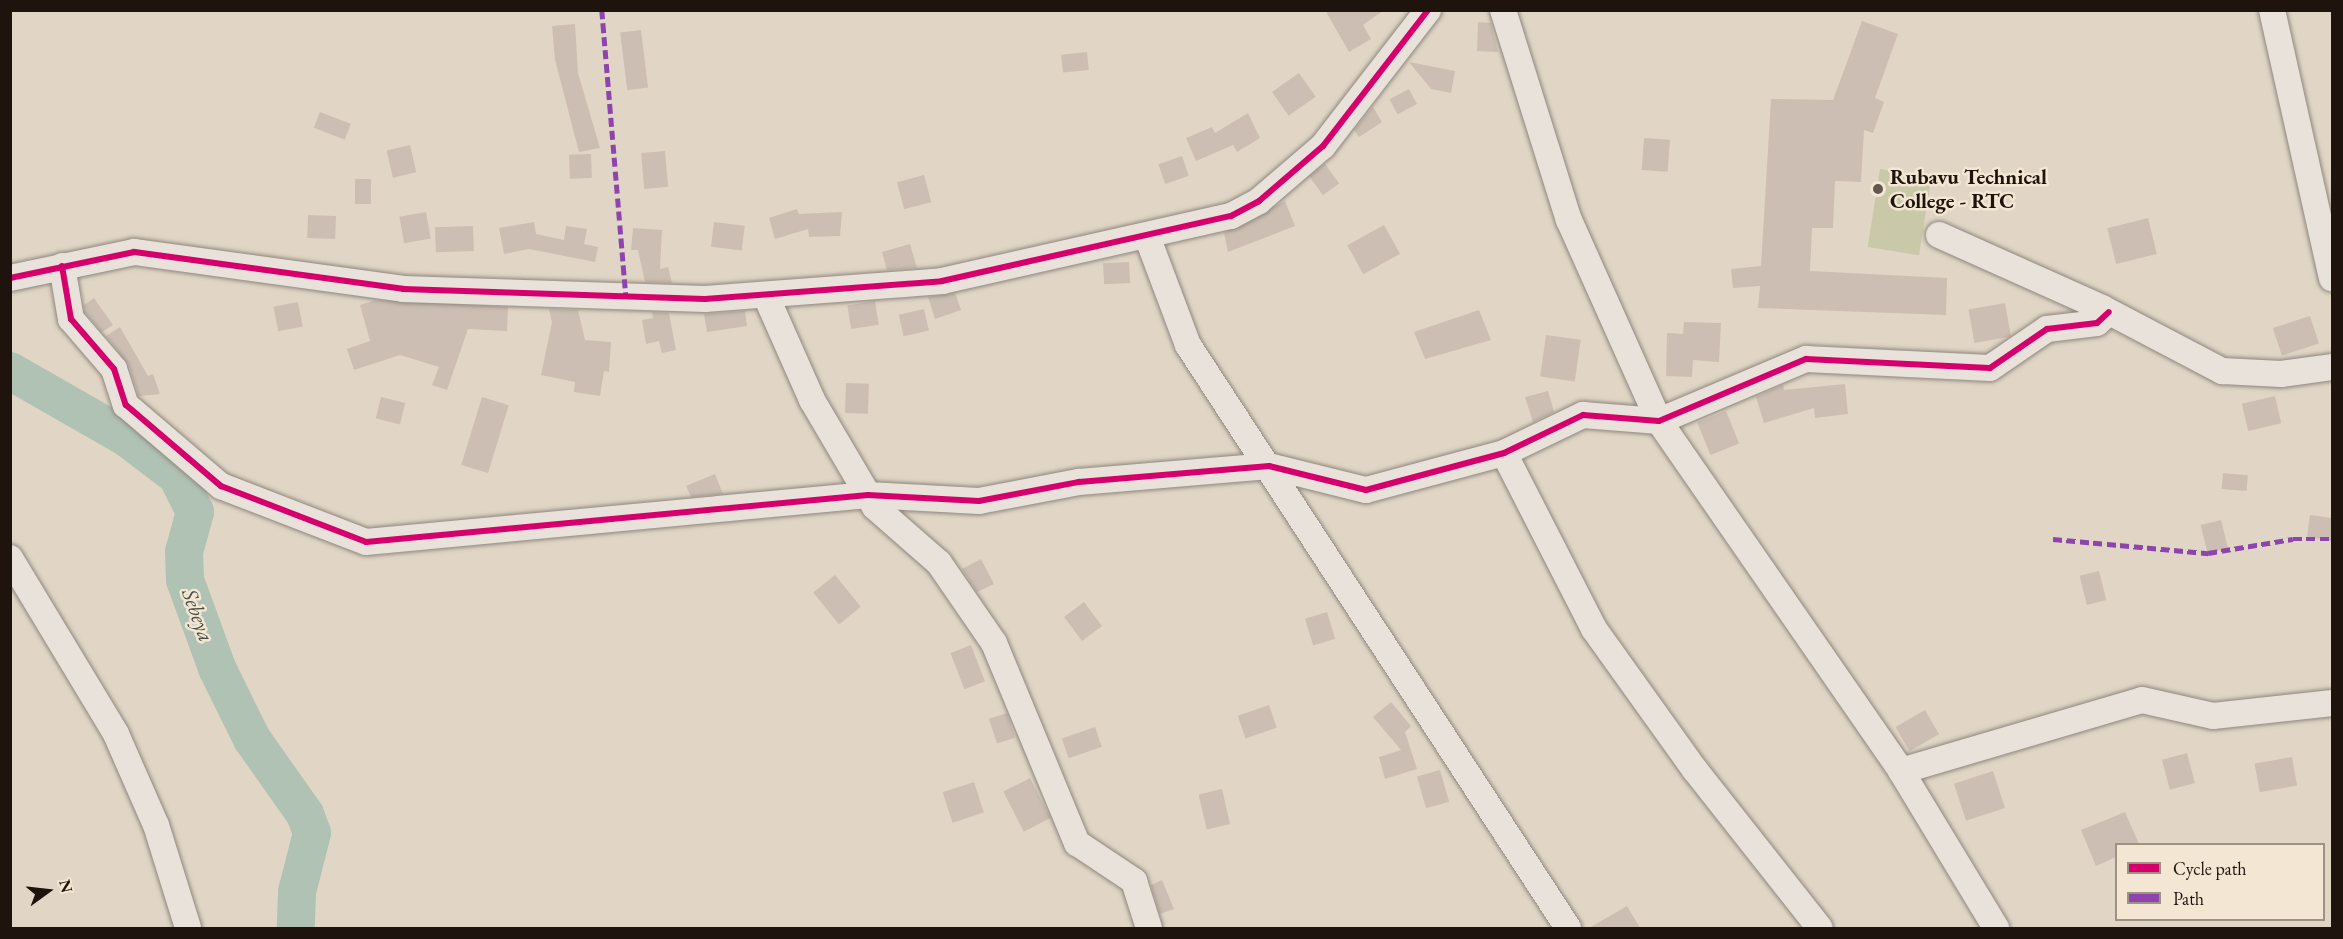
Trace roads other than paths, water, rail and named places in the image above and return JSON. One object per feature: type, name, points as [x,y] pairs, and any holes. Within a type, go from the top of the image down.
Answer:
[{"type":"street","points":[[20,275],[134,252],[403,289],[766,296],[942,281],[1231,216],[1292,176],[1323,146],[1428,10]]},
{"type":"street","points":[[1503,10],[1569,220],[1659,421],[1901,771],[1996,928]]},
{"type":"street","points":[[2272,10],[2332,278]]},
{"type":"street","points":[[1939,235],[2109,312],[2222,371],[2281,374],[2332,367]]},
{"type":"street","points":[[1147,236],[1188,345],[1568,928]]},
{"type":"street","points":[[62,266],[70,319],[114,369],[126,405],[221,486],[366,542],[868,495],[979,501],[1079,482],[1269,466],[1366,490],[1504,453],[1583,415],[1659,421],[1806,359],[1990,368],[2047,329],[2097,323],[2109,312]]},
{"type":"street","points":[[766,296],[812,400],[868,495],[939,563],[994,643],[1077,843],[1134,881],[1149,928]]},
{"type":"street","points":[[1504,453],[1594,629],[1695,770],[1820,928]]},
{"type":"street","points":[[10,558],[116,734],[156,825],[188,928]]},
{"type":"street","points":[[1901,771],[2142,700],[2213,716],[2332,703]]},
{"type":"waterway","name":"Sebeya","points":[[10,371],[127,438],[177,476],[195,512],[184,552],[185,580],[217,668],[252,739],[305,814],[312,833],[297,892],[296,928]]},
{"type":"place","name":"Rubavu Technical College - RTC","points":[[1878,189]]}]
